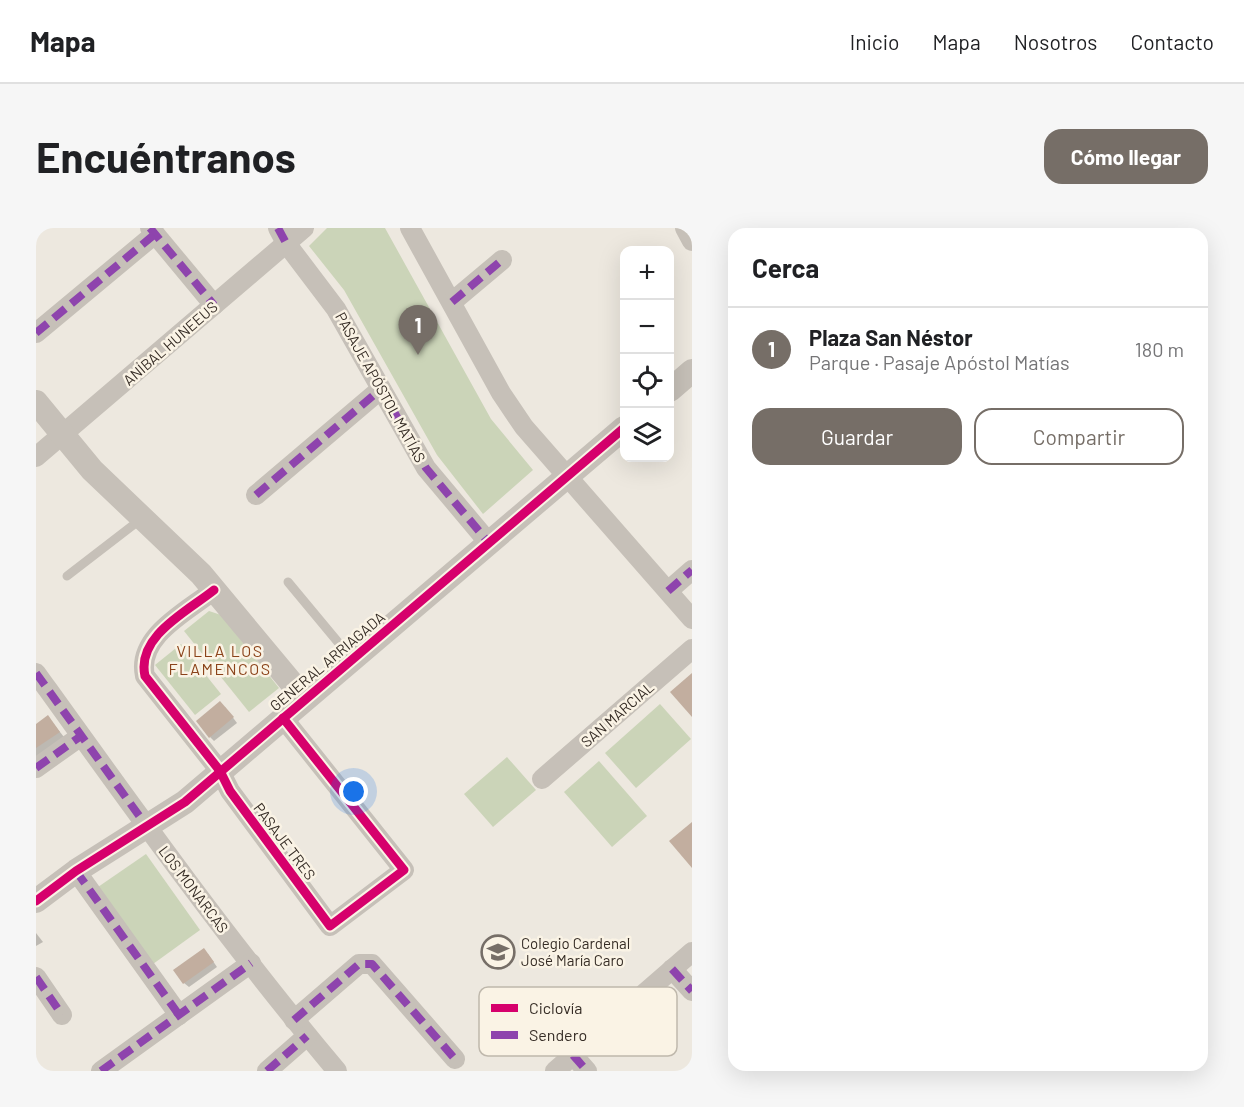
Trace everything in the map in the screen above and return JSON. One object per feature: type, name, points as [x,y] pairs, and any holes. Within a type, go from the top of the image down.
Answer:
[{"type":"street","name":"ANÍBAL HUNEEUS","points":[[36,457],[213,305],[282,236],[304,228]]},
{"type":"street","points":[[410,228],[509,406],[567,477],[692,619]]},
{"type":"street","points":[[685,228],[692,241]]},
{"type":"street","points":[[36,333],[152,231],[213,305]]},
{"type":"street","name":"PASAJE APÓSTOL MATÍAS","points":[[282,236],[333,303],[426,468],[489,543]]},
{"type":"street","points":[[452,302],[502,260]]},
{"type":"street","points":[[674,386],[692,371]]},
{"type":"street","points":[[256,495],[381,389]]},
{"type":"street","points":[[36,402],[92,470],[190,562],[305,699]]},
{"type":"street","name":"GENERAL ARRIAGADA","points":[[36,901],[76,871],[148,828],[185,802],[620,431]]},
{"type":"street","points":[[668,591],[692,570]]},
{"type":"street","name":"PASAJE TRES","points":[[214,590],[157,635],[147,647],[143,661],[148,682],[220,771],[230,791],[330,926],[404,870],[283,718]]},
{"type":"street","name":"SAN MARCIAL","points":[[542,779],[692,649]]},
{"type":"street","name":"LOS MONARCAS","points":[[36,673],[148,828],[294,1020],[337,1071]]},
{"type":"street","points":[[36,768],[81,736]]},
{"type":"street","points":[[76,871],[179,1014]]},
{"type":"street","points":[[651,987],[692,952]]},
{"type":"street","points":[[101,1071],[251,963]]},
{"type":"street","points":[[294,1020],[353,968],[359,964],[372,964],[455,1059]]},
{"type":"street","points":[[672,969],[692,991]]},
{"type":"street","points":[[36,977],[62,1015]]},
{"type":"street","points":[[267,1071],[307,1036]]},
{"type":"street","points":[[555,1071],[572,1056]]},
{"type":"street","points":[[574,1056],[587,1071]]},
{"type":"lane","points":[[67,576],[143,518]]},
{"type":"lane","points":[[288,582],[352,659]]},
{"type":"green space","points":[[327,228],[385,228],[491,419],[533,470],[483,514],[437,455],[344,290],[309,246]]},
{"type":"green space","points":[[209,611],[221,615],[279,688],[249,712],[184,631]]},
{"type":"green space","points":[[181,644],[221,694],[195,715],[155,665]]},
{"type":"green space","points":[[660,704],[691,739],[636,788],[605,753]]},
{"type":"green space","points":[[507,757],[536,790],[493,827],[464,794]]},
{"type":"green space","points":[[599,761],[647,816],[612,847],[564,792]]},
{"type":"green space","points":[[146,854],[200,930],[153,964],[98,887]]},
{"type":"building","points":[[692,673],[692,717],[670,692]]},
{"type":"building","points":[[220,701],[234,717],[209,738],[196,721]]},
{"type":"building","points":[[48,715],[60,732],[36,748],[36,724]]},
{"type":"building","points":[[692,822],[692,868],[669,841]]},
{"type":"building","points":[[204,948],[214,962],[183,984],[173,970]]},
{"type":"marked path","points":[[150,228],[214,305]]},
{"type":"marked path","points":[[278,228],[286,243]]},
{"type":"marked path","points":[[36,333],[155,234]]},
{"type":"marked path","points":[[452,302],[502,260]]},
{"type":"marked path","points":[[256,495],[381,389],[426,468],[489,543]]},
{"type":"marked path","points":[[668,591],[692,570]]},
{"type":"marked path","points":[[36,673],[148,828]]},
{"type":"marked path","points":[[36,768],[81,736]]},
{"type":"marked path","points":[[76,871],[179,1015]]},
{"type":"marked path","points":[[101,1071],[251,963]]},
{"type":"marked path","points":[[294,1020],[359,964],[372,964],[455,1059]]},
{"type":"marked path","points":[[672,969],[692,991]]},
{"type":"marked path","points":[[36,977],[62,1015]]},
{"type":"marked path","points":[[267,1071],[307,1036]]},
{"type":"marked path","points":[[574,1056],[587,1071]]},
{"type":"cycle path","points":[[36,901],[76,871],[185,802],[620,431]]},
{"type":"cycle path","points":[[214,590],[178,616],[156,637],[148,649],[144,662],[145,676],[220,771],[230,791],[330,926],[404,870],[283,718]]},
{"type":"place","name":"Plaza San Néstor","points":[[418,355]]},
{"type":"place","name":"Colegio Cardenal José María Caro","points":[[498,952]]},
{"type":"district","name":"VILLA LOS FLAMENCOS","points":[[220,659]]}]
